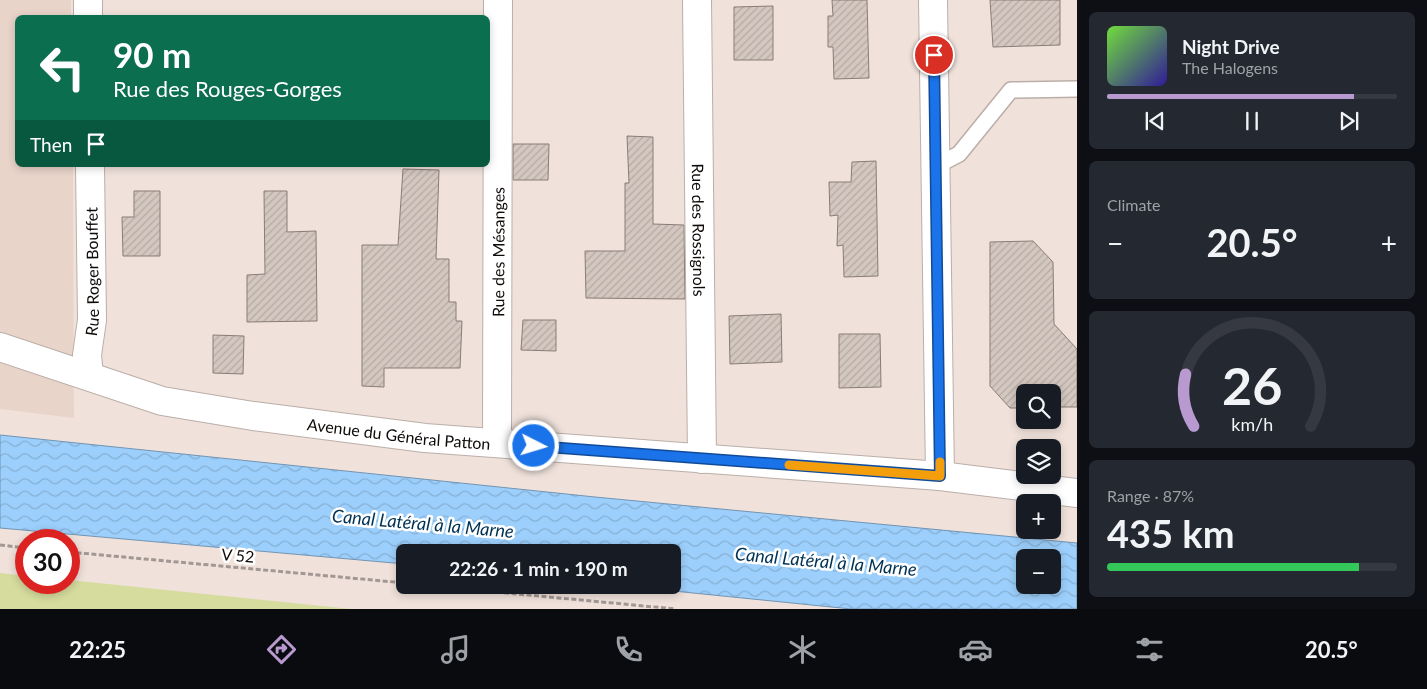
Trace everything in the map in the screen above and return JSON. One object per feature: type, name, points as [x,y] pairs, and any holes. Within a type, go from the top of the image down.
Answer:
[{"type":"street","points":[[88,0],[88,15]]},
{"type":"street","name":"Rue des Mésanges","points":[[497,443],[498,0]]},
{"type":"street","name":"Rue des Rossignols","points":[[697,0],[702,459]]},
{"type":"street","points":[[933,0],[940,476]]},
{"type":"street","name":"Rue Roger Bouffet","points":[[89,376],[87,355],[92,320],[90,167]]},
{"type":"street","name":"Avenue du Général Patton","points":[[0,347],[162,401],[244,414],[425,438],[940,476],[1077,493]]},
{"type":"lane","points":[[936,166],[959,154],[1011,90],[1077,89]]},
{"type":"path","points":[[0,545],[15,547]]},
{"type":"path","name":"V 52","points":[[80,553],[396,582]]},
{"type":"path","points":[[517,594],[676,609]]},
{"type":"shaded area","points":[[0,0],[71,0],[71,15],[15,15],[15,167],[73,167],[74,418],[0,409]]},
{"type":"green space","points":[[0,573],[15,575],[15,594],[80,594],[80,581],[351,609],[0,609]]},
{"type":"water","name":"Canal Latéral à la Marne","points":[[0,435],[595,497],[1016,537],[1016,539],[1077,543],[1077,609],[851,609],[681,592],[681,544],[396,544],[396,563],[80,535],[80,529],[0,528]]},
{"type":"building","points":[[832,0],[867,0],[869,78],[834,79],[833,47],[828,47],[828,16],[833,16]]},
{"type":"building","points":[[990,0],[1060,0],[1060,45],[993,47]]},
{"type":"building","points":[[773,6],[773,60],[734,60],[734,7]]},
{"type":"building","points":[[627,136],[653,137],[653,224],[684,225],[685,299],[586,298],[585,251],[625,251],[625,183],[629,183]]},
{"type":"building","points":[[513,144],[549,144],[548,180],[513,180]]},
{"type":"building","points":[[876,161],[878,276],[844,277],[843,245],[837,246],[838,215],[830,216],[829,182],[851,182],[852,162]]},
{"type":"building","points":[[403,169],[439,170],[436,259],[449,259],[449,302],[456,302],[456,321],[462,321],[460,368],[384,368],[384,387],[362,386],[362,245],[398,245]]},
{"type":"building","points":[[134,191],[160,191],[160,256],[123,256],[122,217],[134,217]]},
{"type":"building","points":[[264,191],[287,191],[287,232],[316,231],[317,321],[247,322],[247,275],[265,274]]},
{"type":"building","points":[[1033,241],[1053,262],[1054,324],[1077,349],[1077,407],[1061,407],[1061,384],[1016,384],[1016,408],[1010,408],[990,386],[990,242]]},
{"type":"building","points":[[781,314],[782,362],[730,364],[729,316]]},
{"type":"building","points":[[523,320],[556,320],[556,351],[521,350]]},
{"type":"building","points":[[839,334],[880,334],[881,387],[839,388]]},
{"type":"building","points":[[213,335],[244,336],[243,374],[213,373]]},
{"type":"slow traffic","points":[[789,465],[940,476],[940,462]]},
{"type":"route","points":[[534,446],[940,476],[934,55]]}]
